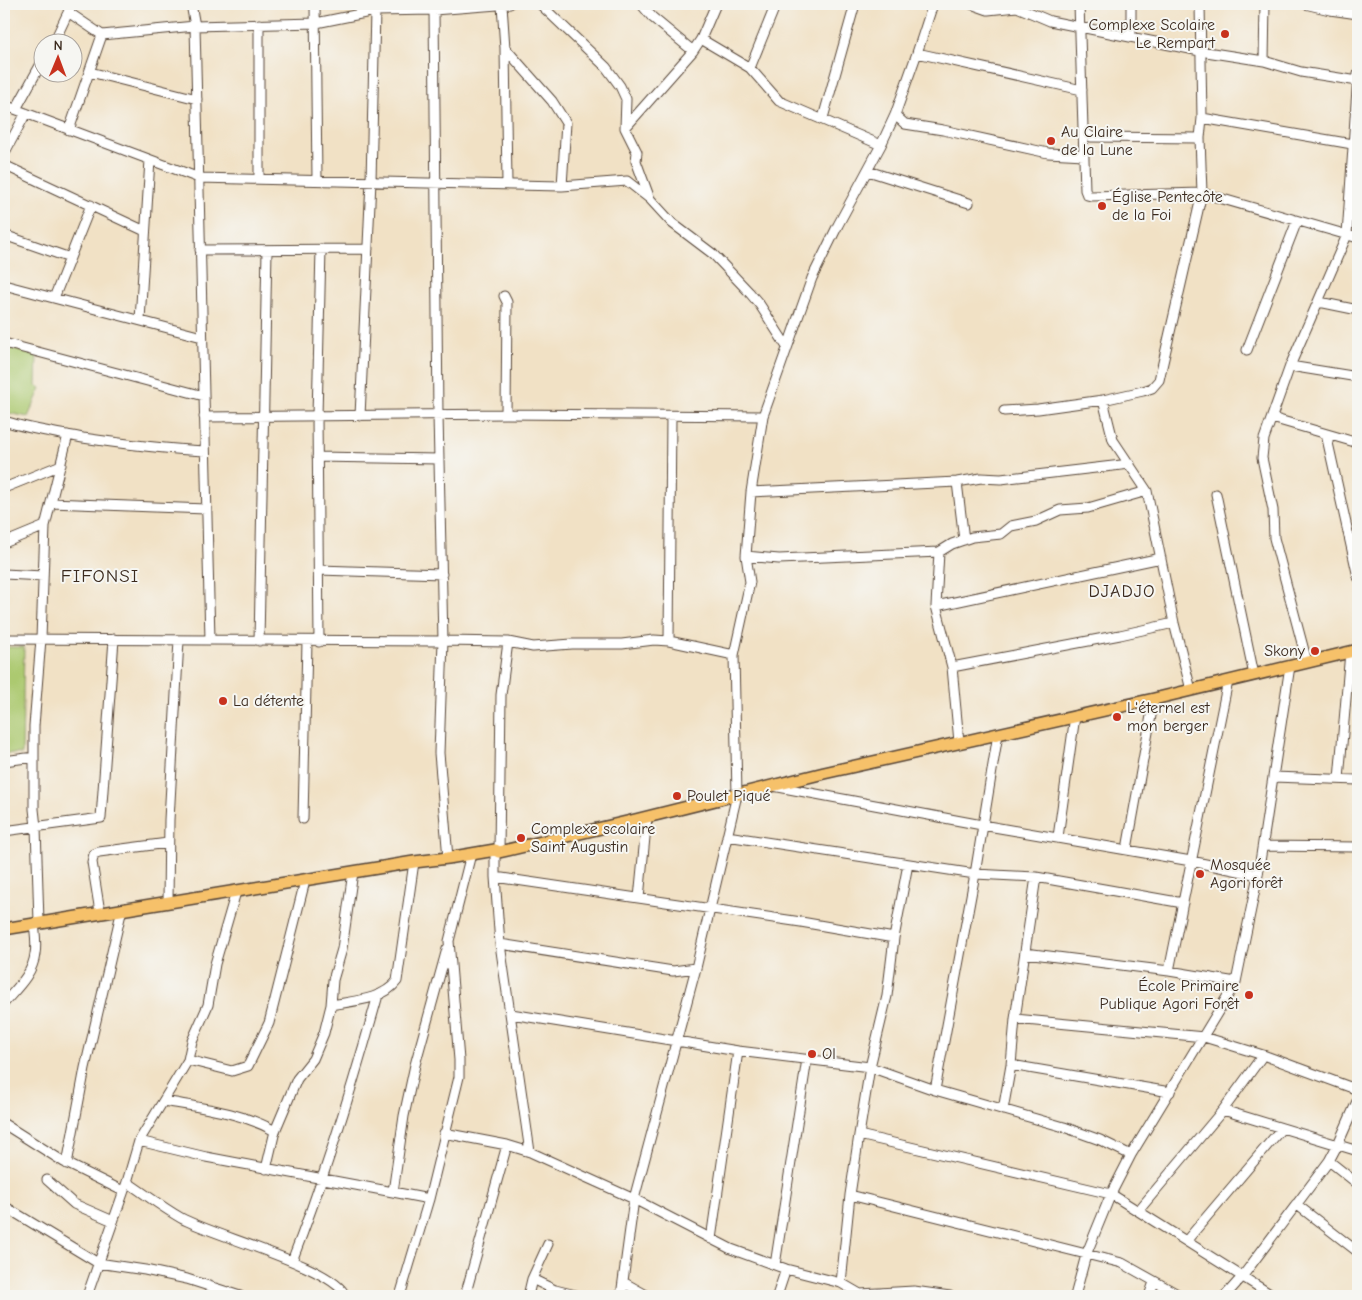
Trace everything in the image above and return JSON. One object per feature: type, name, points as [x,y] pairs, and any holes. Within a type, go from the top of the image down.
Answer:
[{"type":"main road","points":[[4,928],[306,881],[414,862],[497,851],[1354,651]]},
{"type":"street","points":[[190,4],[195,26],[210,640]]},
{"type":"street","points":[[315,4],[317,180]]},
{"type":"street","points":[[59,32],[70,8],[102,35],[195,26],[316,23],[375,11],[434,10],[506,4],[507,184]]},
{"type":"street","points":[[4,105],[199,178],[562,186],[627,181],[636,174],[636,152],[626,128],[626,99],[620,86],[606,67],[540,4]]},
{"type":"street","points":[[641,4],[652,17],[693,51]]},
{"type":"street","points":[[626,128],[693,51],[701,39],[716,4]]},
{"type":"street","points":[[750,68],[776,4]]},
{"type":"street","points":[[823,118],[855,4]]},
{"type":"street","points":[[621,1296],[634,1199],[696,968],[737,795],[734,655],[750,582],[746,556],[751,492],[763,416],[812,278],[895,115],[917,54],[932,4]]},
{"type":"street","points":[[971,4],[988,10],[1018,6],[1050,21],[1200,51],[1264,61],[1301,72],[1358,80]]},
{"type":"street","points":[[1079,4],[1084,155],[1086,190],[1088,194],[1092,196],[1202,193],[1358,238]]},
{"type":"street","points":[[1131,4],[1131,36]]},
{"type":"street","points":[[1004,411],[1038,409],[1102,400],[1152,388],[1159,380],[1202,193],[1200,4]]},
{"type":"street","points":[[1264,61],[1265,4]]},
{"type":"street","points":[[1305,4],[1358,14]]},
{"type":"street","points":[[434,10],[438,415],[443,641],[440,753],[448,858]]},
{"type":"street","points":[[360,416],[371,181],[375,11]]},
{"type":"street","points":[[259,24],[259,179]]},
{"type":"street","points":[[69,130],[102,35]]},
{"type":"street","points":[[701,39],[750,68],[779,101],[881,144]]},
{"type":"street","points":[[505,48],[552,100],[566,123],[562,186]]},
{"type":"street","points":[[917,54],[1082,90]]},
{"type":"street","points":[[90,72],[197,99]]},
{"type":"street","points":[[1307,662],[1274,538],[1273,510],[1262,458],[1264,440],[1290,366],[1347,235],[1354,202],[1358,74]]},
{"type":"street","points":[[16,109],[32,80]]},
{"type":"street","points":[[4,154],[26,113]]},
{"type":"street","points":[[895,115],[905,124],[943,130],[1048,153],[1084,155]]},
{"type":"street","points":[[1202,118],[1356,145]]},
{"type":"street","points":[[1084,131],[1091,138],[1200,138]]},
{"type":"street","points":[[131,153],[149,172]]},
{"type":"street","points":[[140,320],[150,160]]},
{"type":"street","points":[[636,161],[650,199]]},
{"type":"street","points":[[4,165],[145,231]]},
{"type":"street","points":[[868,171],[969,203]]},
{"type":"street","points":[[627,181],[650,199],[672,223],[713,254],[760,305],[787,347]]},
{"type":"street","points":[[54,298],[91,205]]},
{"type":"street","points":[[1246,350],[1298,222]]},
{"type":"street","points":[[4,235],[70,258]]},
{"type":"street","points":[[319,642],[317,416],[321,249]]},
{"type":"street","points":[[200,250],[368,249]]},
{"type":"street","points":[[259,641],[267,250]]},
{"type":"street","points":[[4,284],[202,337]]},
{"type":"street","points":[[504,296],[506,302],[506,414]]},
{"type":"street","points":[[1319,302],[1358,310]]},
{"type":"street","points":[[4,343],[204,396]]},
{"type":"street","points":[[1290,366],[1358,377]]},
{"type":"street","points":[[1102,400],[1113,440],[1147,491],[1174,623],[1191,690]]},
{"type":"street","points":[[204,417],[506,414],[763,416]]},
{"type":"street","points":[[669,641],[671,416]]},
{"type":"street","points":[[1272,418],[1358,443]]},
{"type":"street","points":[[4,421],[15,425],[68,435],[161,449],[205,451]]},
{"type":"street","points":[[4,429],[15,425]]},
{"type":"street","points":[[1326,434],[1358,577]]},
{"type":"street","points":[[4,1002],[22,983],[36,953],[34,726],[41,639],[45,526],[68,435]]},
{"type":"street","points":[[317,457],[439,459]]},
{"type":"street","points":[[751,492],[957,482],[980,478],[1001,479],[1130,464]]},
{"type":"street","points":[[4,488],[60,465]]},
{"type":"street","points":[[957,482],[964,540]]},
{"type":"street","points":[[746,556],[779,559],[939,552],[952,544],[972,537],[1001,534],[1011,526],[1036,520],[1060,510],[1088,508],[1147,491]]},
{"type":"street","points":[[1216,494],[1254,675]]},
{"type":"street","points":[[51,503],[206,509]]},
{"type":"street","points":[[4,543],[45,526]]},
{"type":"street","points":[[939,552],[936,606],[952,668],[959,742]]},
{"type":"street","points":[[936,606],[1161,558]]},
{"type":"street","points":[[319,570],[442,574]]},
{"type":"street","points":[[4,574],[43,576]]},
{"type":"street","points":[[952,668],[1174,623]]},
{"type":"street","points":[[4,638],[508,642],[533,648],[669,641],[734,655]]},
{"type":"street","points":[[4,831],[101,818],[114,639]]},
{"type":"street","points":[[168,902],[168,843],[179,640]]},
{"type":"street","points":[[303,819],[307,641]]},
{"type":"street","points":[[508,642],[501,695],[497,851],[494,877],[500,944],[530,1152]]},
{"type":"street","points":[[1340,779],[1354,651]]},
{"type":"street","points":[[1075,1296],[1086,1255],[1110,1194],[1131,1155],[1236,982],[1263,846],[1290,666]]},
{"type":"street","points":[[1169,971],[1228,681]]},
{"type":"street","points":[[1127,849],[1154,699]]},
{"type":"street","points":[[1058,837],[1075,716]]},
{"type":"street","points":[[935,1090],[975,874],[998,734]]},
{"type":"street","points":[[4,761],[34,757]]},
{"type":"street","points":[[1273,777],[1358,780]]},
{"type":"street","points":[[770,786],[982,825],[1127,849],[1258,875]]},
{"type":"street","points":[[639,898],[647,817]]},
{"type":"street","points":[[727,836],[975,874],[1036,877],[1183,903]]},
{"type":"street","points":[[100,912],[92,862],[94,854],[168,843]]},
{"type":"street","points":[[1263,846],[1358,847]]},
{"type":"street","points":[[393,1192],[404,1116],[415,1064],[450,941],[472,854]]},
{"type":"street","points":[[331,1005],[378,995],[391,989],[396,981],[414,862]]},
{"type":"street","points":[[841,1284],[850,1195],[870,1067],[887,996],[894,938],[908,864]]},
{"type":"street","points":[[266,1169],[276,1130],[297,1079],[313,1059],[324,1033],[331,1005],[333,980],[342,949],[353,872]]},
{"type":"street","points":[[494,877],[709,908],[894,938]]},
{"type":"street","points":[[1003,1110],[1011,1065],[1015,1019],[1036,877]]},
{"type":"street","points":[[188,1060],[232,1071],[248,1066],[269,1023],[306,881]]},
{"type":"street","points":[[86,1296],[125,1186],[138,1141],[188,1060],[192,1041],[208,1005],[215,964],[236,892]]},
{"type":"street","points":[[67,1164],[85,1068],[122,909]]},
{"type":"street","points":[[400,1296],[428,1199],[459,1076],[450,941]]},
{"type":"street","points":[[500,944],[674,971],[696,968]]},
{"type":"street","points":[[1025,953],[1169,971],[1236,982]]},
{"type":"street","points":[[292,1261],[314,1206],[354,1080],[378,995]]},
{"type":"street","points":[[511,1014],[676,1040],[738,1052],[870,1067],[935,1090],[1073,1130],[1100,1140],[1131,1155]]},
{"type":"street","points":[[1015,1019],[1204,1037],[1263,1055],[1358,1090]]},
{"type":"street","points":[[711,1239],[738,1052]]},
{"type":"street","points":[[1138,1210],[1223,1110],[1263,1055]]},
{"type":"street","points":[[775,1265],[807,1059]]},
{"type":"street","points":[[1011,1065],[1170,1092]]},
{"type":"street","points":[[1225,1296],[1242,1277],[1329,1161],[1358,1099]]},
{"type":"street","points":[[164,1101],[238,1115],[256,1120],[276,1130]]},
{"type":"street","points":[[1223,1110],[1358,1151]]},
{"type":"street","points":[[4,1137],[6,1125],[67,1164],[125,1186],[182,1218],[221,1235],[292,1261],[318,1273],[343,1291],[345,1296]]},
{"type":"street","points":[[1187,1240],[1282,1128]]},
{"type":"street","points":[[444,1133],[507,1145],[530,1152],[634,1199],[731,1249],[786,1269],[841,1284],[860,1295],[914,1294],[950,1296]]},
{"type":"street","points":[[859,1136],[1110,1194],[1187,1240],[1270,1295],[1296,1296]]},
{"type":"street","points":[[138,1141],[266,1169],[428,1199]]},
{"type":"street","points":[[465,1296],[507,1145]]},
{"type":"street","points":[[1329,1161],[1358,1184]]},
{"type":"street","points":[[47,1180],[74,1204],[113,1220]]},
{"type":"street","points":[[850,1195],[1122,1264],[1181,1296]]},
{"type":"street","points":[[1296,1204],[1358,1252]]},
{"type":"street","points":[[4,1206],[98,1263],[187,1279],[240,1296]]},
{"type":"street","points":[[528,1296],[532,1278],[548,1244]]},
{"type":"street","points":[[776,1296],[786,1269]]},
{"type":"street","points":[[532,1278],[555,1290],[580,1296]]},
{"type":"street","points":[[623,1282],[648,1296]]},
{"type":"street","points":[[1149,1296],[1154,1282]]},
{"type":"street","points":[[547,1296],[555,1290]]},
{"type":"green space","points":[[4,347],[37,353],[36,386],[41,388],[28,417],[4,412]]},
{"type":"green space","points":[[4,647],[24,647],[22,754],[4,753]]},
{"type":"place","name":"Complexe Scolaire Le Rempart","points":[[1225,34]]},
{"type":"place","name":"Au Claire de la Lune","points":[[1051,141]]},
{"type":"place","name":"Église Pentecôte de la Foi","points":[[1102,206]]},
{"type":"place","name":"Skony","points":[[1315,651]]},
{"type":"place","name":"La détente","points":[[223,701]]},
{"type":"place","name":"L'éternel est mon berger","points":[[1117,717]]},
{"type":"place","name":"Poulet Piqué","points":[[677,796]]},
{"type":"place","name":"Complexe scolaire Saint Augustin","points":[[521,838]]},
{"type":"place","name":"Mosquée Agori forêt","points":[[1200,874]]},
{"type":"place","name":"École Primaire Publique Agori Forêt","points":[[1249,995]]},
{"type":"place","name":"Ol","points":[[812,1054]]},
{"type":"district","name":"FIFONSI","points":[[100,576]]},
{"type":"district","name":"DJADJO","points":[[1122,591]]}]
